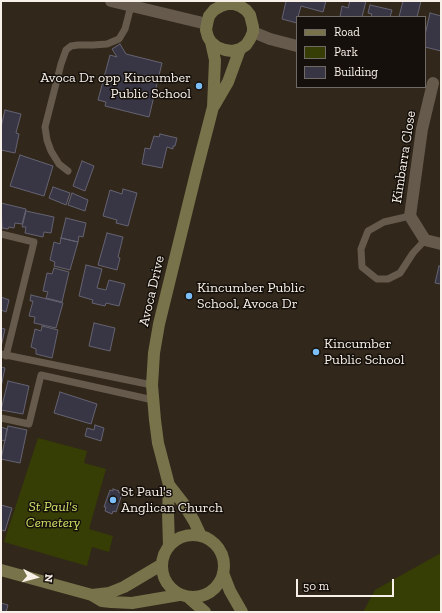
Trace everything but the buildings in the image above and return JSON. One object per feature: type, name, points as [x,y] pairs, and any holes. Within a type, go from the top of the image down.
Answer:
[{"type":"main road","points":[[249,1],[253,27],[252,32]]},
{"type":"main road","points":[[207,24],[209,16],[222,3],[240,6],[250,15]]},
{"type":"main road","name":"Avoca Drive","points":[[169,546],[169,485],[158,443],[155,420],[152,385],[154,354],[159,324],[213,107],[216,60],[206,30],[207,24]]},
{"type":"main road","name":"Avoca Drive","points":[[213,107],[228,82],[240,49],[246,45],[252,32]]},
{"type":"main road","points":[[211,42],[217,48],[224,50],[232,51],[240,49]]},
{"type":"main road","name":"Avoca Drive","points":[[169,485],[183,503],[201,536]]},
{"type":"main road","points":[[1,570],[92,595],[102,601],[132,603],[184,596],[199,597],[214,589],[220,581],[224,563],[216,546],[201,536],[184,536],[176,540],[165,552],[161,565],[162,574],[171,590],[184,596],[205,612]]},
{"type":"main road","points":[[92,595],[109,593],[124,587],[161,565]]},
{"type":"main road","points":[[223,573],[242,612]]},
{"type":"street","points":[[111,1],[207,24]]},
{"type":"street","points":[[252,32],[270,39],[296,46]]},
{"type":"street","name":"Kimbarra Close","points":[[425,240],[410,216],[422,129],[433,83]]},
{"type":"street","points":[[425,240],[441,244]]},
{"type":"lane","points":[[68,171],[59,164],[51,151],[45,128],[66,50],[71,46],[78,44],[107,44],[119,39],[124,29],[131,6]]},
{"type":"lane","points":[[410,216],[384,222],[368,231],[361,249],[362,267],[377,279],[388,279],[400,273],[413,253],[425,240]]},
{"type":"lane","points":[[1,234],[34,242],[3,355],[152,385]]},
{"type":"lane","points":[[1,418],[29,424],[41,375],[153,400]]},
{"type":"green space","name":"St Paul's Cemetery","points":[[38,438],[87,451],[84,463],[106,469],[89,529],[113,536],[109,552],[92,547],[87,566],[4,542]]},
{"type":"green space","points":[[441,553],[441,612],[363,612],[375,590]]},
{"type":"place","name":"Avoca Dr opp Kincumber Public School","points":[[199,86]]},
{"type":"place","name":"Kincumber Public School, Avoca Dr","points":[[189,296]]},
{"type":"place","name":"Kincumber Public School","points":[[316,352]]},
{"type":"place","name":"St Paul's Anglican Church","points":[[113,500]]}]
